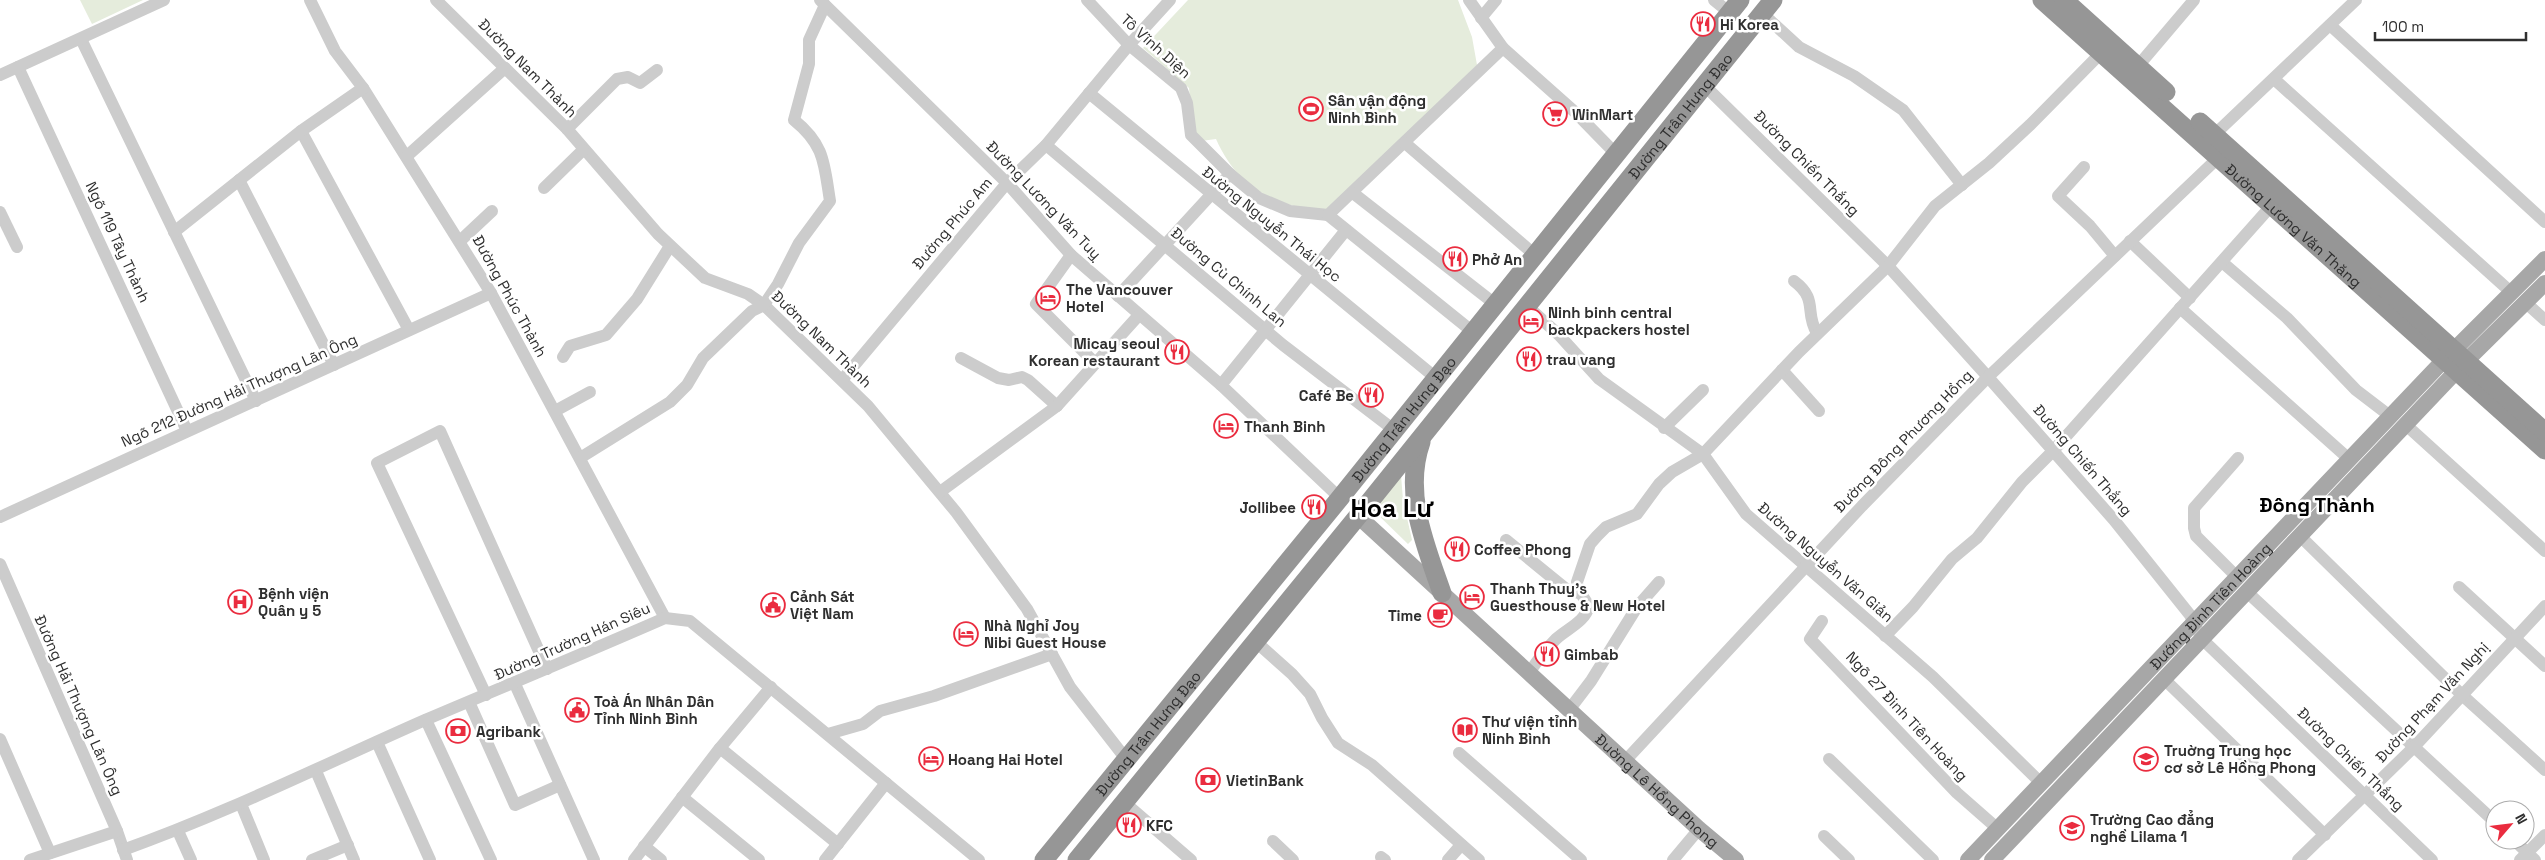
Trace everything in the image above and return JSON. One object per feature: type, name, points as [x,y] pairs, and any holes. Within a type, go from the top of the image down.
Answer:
[{"type":"highway","name":"Đường Lương Văn Thăng","points":[[2042,0],[2272,205],[2454,361],[2545,432]]},
{"type":"highway","name":"Đường Lương Văn Thăng","points":[[2064,0],[2214,135],[2454,361],[2545,450]]},
{"type":"highway","name":"Đường Trân Hưng Đạo","points":[[1044,860],[1340,498],[1735,6]]},
{"type":"highway","name":"Đường Trân Hưng Đạo","points":[[1077,860],[1358,516],[1767,7]]},
{"type":"highway","points":[[1425,432],[1414,462],[1413,493],[1427,551],[1442,593]]},
{"type":"highway","points":[[1340,498],[1358,516]]},
{"type":"main road","points":[[2454,361],[2518,298],[2545,259]]},
{"type":"main road","points":[[2518,298],[2545,283]]},
{"type":"main road","name":"Đướng Đinh Tiên Hoàng","points":[[1968,860],[2390,416],[2454,361]]},
{"type":"main road","name":"Đướng Đinh Tiên Hoàng","points":[[1992,860],[2406,425],[2454,361]]},
{"type":"main road","name":"Đuờng Lê Hồng Phong","points":[[1358,516],[1624,761],[1736,860]]},
{"type":"street","points":[[0,75],[81,40],[164,0]]},
{"type":"street","name":"Đường Phúc Thành","points":[[310,0],[335,50],[363,88],[407,156],[491,293],[665,618]]},
{"type":"street","name":"Đường Nam Thành","points":[[436,0],[567,129],[583,150],[670,246],[705,278],[748,294],[764,305],[868,406],[940,492],[1027,609],[1070,687],[1126,759]]},
{"type":"street","name":"Tô Vĩnh Diện","points":[[1087,0],[1129,45],[1181,88],[1187,103],[1191,135],[1230,174],[1260,198],[1282,208],[1304,213],[1328,215]]},
{"type":"street","name":"Đường Phúc Am","points":[[842,380],[1006,183],[1046,145],[1129,45],[1170,0]]},
{"type":"street","points":[[1469,0],[1503,48],[1576,113],[1616,154]]},
{"type":"street","points":[[1481,18],[1496,0]]},
{"type":"street","points":[[1714,0],[1735,6]]},
{"type":"street","points":[[2138,66],[2194,0]]},
{"type":"street","points":[[2214,135],[2356,0]]},
{"type":"street","points":[[580,458],[670,402],[687,385],[703,358],[752,311],[764,305],[778,284],[799,243],[830,201],[822,155],[810,133],[794,120],[804,91],[809,64],[809,40],[822,2]]},
{"type":"street","name":"Đường Lương Văn Tuỵ","points":[[822,2],[1006,183],[1071,255],[1221,385],[1340,498]]},
{"type":"street","points":[[1767,7],[1799,47],[1854,76],[1903,110],[1962,185]]},
{"type":"street","points":[[2330,25],[2545,222]]},
{"type":"street","points":[[81,40],[256,401]]},
{"type":"street","points":[[1473,332],[1328,215],[1503,48]]},
{"type":"street","points":[[1529,673],[1556,639],[1581,620],[1588,612],[1589,606],[1577,582],[1590,544],[1606,527],[1637,514],[1659,484],[1672,472],[1703,454],[1818,333],[1888,266],[1936,206],[2030,125],[2102,52]]},
{"type":"street","name":"Ngõ 119 Tây Thành","points":[[18,67],[188,431]]},
{"type":"street","points":[[407,156],[505,68]]},
{"type":"street","points":[[567,129],[617,79],[628,76],[640,83],[657,70]]},
{"type":"street","points":[[2274,79],[2518,298],[2545,320]]},
{"type":"street","name":"Đường Chiến Thắng","points":[[1704,85],[1888,266],[1988,377],[2114,520],[2190,615],[2202,640],[2432,860]]},
{"type":"street","points":[[174,232],[301,131],[363,88]]},
{"type":"street","name":"Đường Nguyễn Thái Học","points":[[1089,93],[1436,378]]},
{"type":"street","points":[[301,131],[409,330]]},
{"type":"street","points":[[1405,143],[1535,255]]},
{"type":"street","name":"Đường Cù Chính Lan","points":[[1046,145],[1266,330],[1394,430]]},
{"type":"street","points":[[544,188],[583,150]]},
{"type":"street","name":"Đường Đông Phương Hồng","points":[[1624,761],[1805,566],[1988,377],[2219,157]]},
{"type":"street","points":[[2084,167],[2058,196],[2090,226],[2115,256]]},
{"type":"street","points":[[1118,296],[1230,174]]},
{"type":"street","points":[[239,180],[334,365]]},
{"type":"street","points":[[1353,193],[1496,304]]},
{"type":"street","points":[[1885,636],[1913,607],[1952,559],[1977,538],[2022,482],[2053,450],[2272,205]]},
{"type":"street","points":[[460,241],[492,211]]},
{"type":"street","points":[[0,212],[17,247]]},
{"type":"street","points":[[1221,385],[1346,230]]},
{"type":"street","points":[[2130,241],[2190,298]]},
{"type":"street","points":[[563,356],[570,346],[606,335],[637,299],[670,246]]},
{"type":"street","points":[[1071,255],[1036,304],[1095,363]]},
{"type":"street","points":[[2222,262],[2287,318],[2356,390],[2390,416]]},
{"type":"street","points":[[1794,281],[1808,294],[1813,325],[1818,333]]},
{"type":"street","name":"Ngõ 212 Đường Hải Thượng Lãn Ông","points":[[0,517],[491,293]]},
{"type":"street","name":"Đường Nguyễn Văn Giản","points":[[1527,306],[1559,335],[1599,379],[1664,428],[1703,454],[1746,514],[1933,677],[2041,783]]},
{"type":"street","points":[[2180,308],[2349,459]]},
{"type":"street","points":[[940,492],[1057,406],[1139,315]]},
{"type":"street","points":[[961,358],[998,378],[1009,380],[1022,377],[1057,406]]},
{"type":"street","points":[[1782,370],[1819,411]]},
{"type":"street","points":[[1664,428],[1703,390]]},
{"type":"street","points":[[555,411],[590,392]]},
{"type":"street","points":[[2406,425],[2545,551]]},
{"type":"street","points":[[486,696],[377,463],[440,431],[547,669]]},
{"type":"street","points":[[2237,577],[2196,536],[2194,508],[2238,458]]},
{"type":"street","points":[[2295,516],[2304,532],[2462,695],[2545,770]]},
{"type":"street","points":[[1506,540],[1566,589],[1582,594]]},
{"type":"street","name":"Đường Hải Thượng Lãn Ông","points":[[0,564],[117,831],[125,855]]},
{"type":"street","points":[[1569,710],[1606,658],[1637,607],[1659,582]]},
{"type":"street","points":[[2459,587],[2545,666]]},
{"type":"street","points":[[2247,592],[2485,813]]},
{"type":"street","name":"Đường Phạm Văn Nghị","points":[[2298,860],[2414,747],[2545,606]]},
{"type":"street","name":"Đường Trường Hán Siêu","points":[[125,855],[316,771],[426,720],[515,684],[665,618],[690,621],[979,860]]},
{"type":"street","name":"Ngõ 27 Đinh Tiên Hoàng","points":[[1822,621],[1810,639],[1956,793],[1998,829]]},
{"type":"street","points":[[1255,642],[1292,674],[1310,694],[1338,743],[1372,765],[1479,860]]},
{"type":"street","points":[[828,734],[863,724],[880,710],[934,696],[1052,654]]},
{"type":"street","points":[[2164,679],[2325,834]]},
{"type":"street","points":[[515,684],[594,860]]},
{"type":"street","points":[[634,860],[720,748],[771,687]]},
{"type":"street","points":[[470,702],[515,805],[560,785]]},
{"type":"street","points":[[426,720],[491,860]]},
{"type":"street","points":[[0,739],[50,853]]},
{"type":"street","points":[[377,742],[430,860]]},
{"type":"street","points":[[720,748],[838,844]]},
{"type":"street","points":[[1459,753],[1581,860]]},
{"type":"street","points":[[2067,756],[2080,768]]},
{"type":"street","points":[[1828,759],[1933,860]]},
{"type":"street","points":[[316,771],[354,860]]},
{"type":"street","points":[[826,860],[886,784]]},
{"type":"street","points":[[682,797],[759,860]]},
{"type":"street","points":[[1124,802],[1191,860]]},
{"type":"street","points":[[241,804],[264,860]]},
{"type":"street","points":[[1673,860],[1699,829]]},
{"type":"street","points":[[30,860],[117,831]]},
{"type":"street","points":[[178,831],[191,860]]},
{"type":"street","points":[[2528,857],[2545,835]]},
{"type":"street","points":[[1824,836],[1849,860]]},
{"type":"street","points":[[1273,841],[1293,860]]},
{"type":"street","points":[[312,860],[348,845]]},
{"type":"street","points":[[1448,860],[1461,845]]},
{"type":"street","points":[[644,846],[661,860]]},
{"type":"green space","points":[[80,0],[143,0],[92,24]]},
{"type":"green space","name":"Sân vận động Ninh Bình","points":[[1188,0],[1458,0],[1472,37],[1477,65],[1326,213],[1307,209],[1290,205],[1260,192],[1235,171],[1216,139],[1201,141],[1193,131],[1189,88],[1143,48]]},
{"type":"green space","points":[[1401,475],[1403,500],[1412,540],[1408,544],[1373,510]]},
{"type":"place","name":"Hi Korea","points":[[1703,24]]},
{"type":"place","name":"Sân vận động Ninh Bình","points":[[1311,109]]},
{"type":"place","name":"WinMart","points":[[1555,114]]},
{"type":"place","name":"Phở An","points":[[1455,259]]},
{"type":"place","name":"The Vancouver Hotel","points":[[1048,298]]},
{"type":"place","name":"Ninh binh central backpackers hostel","points":[[1531,321]]},
{"type":"place","name":"Micay seoul Korean restaurant","points":[[1177,352]]},
{"type":"place","name":"trau vang","points":[[1529,359]]},
{"type":"place","name":"Café Be","points":[[1371,395]]},
{"type":"place","name":"Thanh Binh","points":[[1226,426]]},
{"type":"place","name":"Jollibee","points":[[1314,507]]},
{"type":"place","name":"Coffee Phong","points":[[1457,549]]},
{"type":"place","name":"Thanh Thuy's Guesthouse & New Hotel","points":[[1472,597]]},
{"type":"place","name":"Bệnh viện Quân y 5","points":[[240,602]]},
{"type":"place","name":"Cảnh Sát Việt Nam","points":[[773,605]]},
{"type":"place","name":"Time","points":[[1440,615]]},
{"type":"place","name":"Nhà Nghỉ Joy Nibi Guest House","points":[[966,634]]},
{"type":"place","name":"Gimbab","points":[[1547,654]]},
{"type":"place","name":"Toà Án Nhân Dân Tỉnh Ninh Bình","points":[[577,710]]},
{"type":"place","name":"Thư viện tỉnh Ninh Bình","points":[[1465,730]]},
{"type":"place","name":"Agribank","points":[[458,731]]},
{"type":"place","name":"Hoang Hai Hotel","points":[[931,759]]},
{"type":"place","name":"Truờng Trung học cơ sở Lê Hồng Phong","points":[[2146,759]]},
{"type":"place","name":"VietinBank","points":[[1208,780]]},
{"type":"place","name":"KFC","points":[[1129,825]]},
{"type":"place","name":"Trường Cao đẳng nghề Lilama 1","points":[[2072,828]]},
{"type":"district","name":"Đông Thành","points":[[2317,505]]},
{"type":"district","name":"Hoa Lư","points":[[1392,508]]}]
